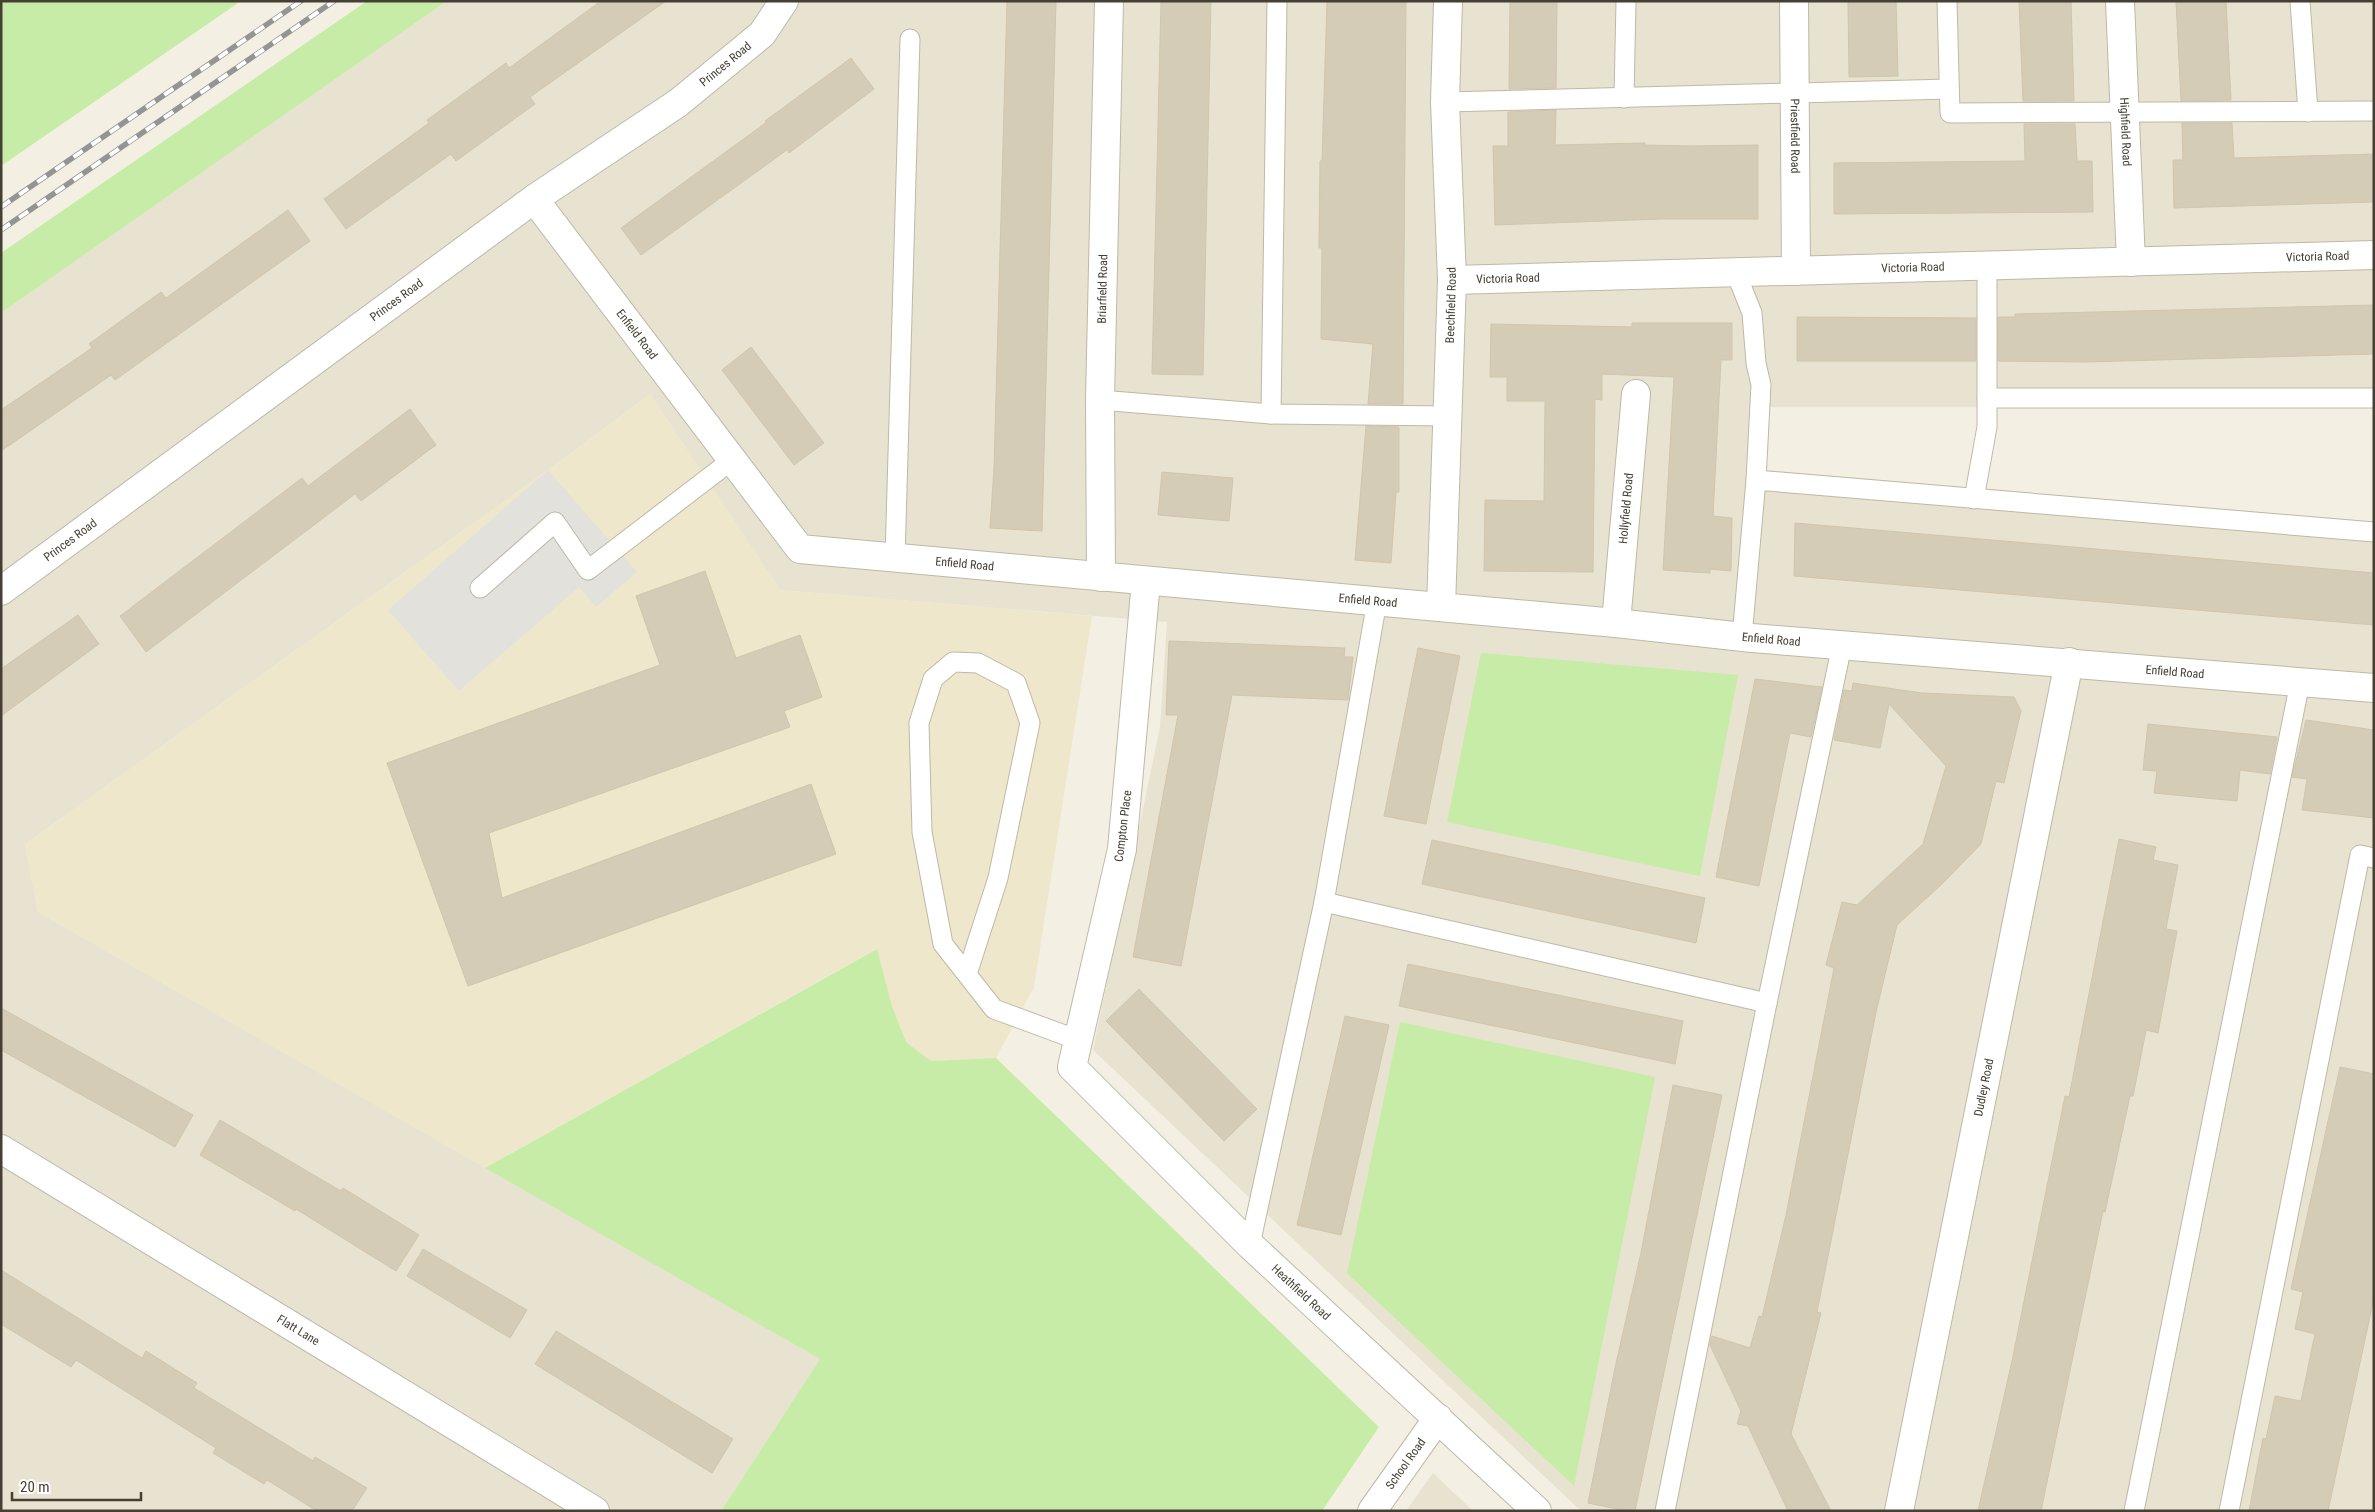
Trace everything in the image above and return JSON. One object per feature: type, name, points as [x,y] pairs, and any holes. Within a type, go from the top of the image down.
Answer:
[{"type":"street","name":"Princes Road","points":[[1,591],[534,199],[678,103],[762,34],[784,1]]},
{"type":"street","name":"Briarfield Road","points":[[1102,577],[1100,400],[1109,1]]},
{"type":"street","name":"Beechfield Road","points":[[1442,607],[1452,280],[1445,102],[1448,1]]},
{"type":"street","name":"Priestfield Road","points":[[1794,1],[1796,271]]},
{"type":"street","name":"Highfield Road","points":[[2120,1],[2131,262]]},
{"type":"street","name":"Enfield Road","points":[[534,199],[800,549],[1616,623],[1742,637],[2374,688]]},
{"type":"street","name":"Victoria Road","points":[[1452,280],[2374,255]]},
{"type":"street","name":"Hollyfield Road","points":[[1616,623],[1636,394]]},
{"type":"street","name":"Compton Place","points":[[1072,1067],[1122,849],[1146,580]]},
{"type":"street","name":"Dudley Road","points":[[1899,1511],[2069,662]]},
{"type":"street","name":"Heathfield Road","points":[[1072,1067],[1250,1245],[1537,1511]]},
{"type":"street","name":"Flatt Lane","points":[[1,1149],[596,1511]]},
{"type":"street","name":"School Road","points":[[1372,1511],[1438,1418]]},
{"type":"lane","points":[[1271,414],[1277,1]]},
{"type":"lane","points":[[1624,98],[1626,1]]},
{"type":"lane","points":[[1948,1],[1950,113],[2374,111]]},
{"type":"lane","points":[[2300,1],[2308,112]]},
{"type":"lane","points":[[895,558],[910,39]]},
{"type":"lane","points":[[1445,102],[1949,89]]},
{"type":"lane","points":[[1974,499],[1987,427],[1987,266]]},
{"type":"lane","points":[[1736,273],[1752,313],[1756,363],[1761,385],[1756,480],[1742,637]]},
{"type":"lane","points":[[1987,398],[2374,398]]},
{"type":"lane","points":[[1100,400],[1271,414],[1448,416]]},
{"type":"lane","points":[[480,588],[555,522],[588,570],[732,460]]},
{"type":"lane","points":[[1756,480],[2374,532]]},
{"type":"lane","points":[[1250,1245],[1324,902],[1377,602]]},
{"type":"lane","points":[[1665,1511],[1767,1003],[1842,645]]},
{"type":"lane","points":[[967,974],[998,878],[1030,723],[1016,684],[978,663],[953,662],[933,679],[919,723],[922,832],[943,944],[994,1009],[1078,1040]]},
{"type":"lane","points":[[2134,1511],[2300,682]]},
{"type":"lane","points":[[2229,1511],[2360,855],[2374,858]]},
{"type":"lane","points":[[1324,902],[1767,1003]]},
{"type":"shaded area","points":[[447,1],[2374,1],[2374,407],[1757,407],[1751,469],[2374,522],[2374,1511],[1581,1511],[1093,1050],[1160,727],[1167,622],[780,590],[650,394],[548,470],[25,844],[38,912],[820,1359],[721,1511],[1,1511],[1,313]]},
{"type":"shaded area","points":[[650,394],[780,590],[1092,616],[1034,987],[996,1058],[931,1061],[906,1042],[892,1006],[876,949],[485,1168],[38,912],[25,844],[548,470]]},
{"type":"shaded area","points":[[548,470],[637,572],[596,607],[579,587],[459,691],[388,610]]},
{"type":"shaded area","points":[[1433,1473],[1473,1511],[1406,1511]]},
{"type":"green space","points":[[1,1],[241,1],[1,166]]},
{"type":"green space","points":[[367,1],[447,1],[1,313],[1,253]]},
{"type":"green space","points":[[1481,653],[1738,675],[1700,876],[1447,822]]},
{"type":"green space","points":[[877,949],[892,1006],[906,1042],[931,1061],[996,1058],[1379,1427],[1322,1511],[721,1511],[820,1359],[485,1168]]},
{"type":"green space","points":[[1400,1022],[1655,1077],[1574,1486],[1347,1273]]},
{"type":"building","points":[[601,1],[666,1],[530,97],[535,104],[456,161],[451,154],[346,229],[324,199],[429,123],[427,120],[506,63],[509,68]]},
{"type":"building","points":[[1007,1],[1056,1],[1042,531],[990,528],[994,468]]},
{"type":"building","points":[[1161,1],[1211,1],[1203,375],[1152,374]]},
{"type":"building","points":[[1327,1],[1406,1],[1403,404],[1368,404],[1373,344],[1321,339],[1322,248],[1319,248],[1320,161],[1322,161]]},
{"type":"building","points":[[1510,1],[1557,1],[1556,88],[1509,89]]},
{"type":"building","points":[[1848,1],[1896,1],[1898,76],[1849,77]]},
{"type":"building","points":[[2019,1],[2071,1],[2074,101],[2023,101]]},
{"type":"building","points":[[2176,1],[2226,1],[2231,100],[2181,101]]},
{"type":"building","points":[[851,58],[874,89],[789,153],[787,150],[641,255],[621,228],[767,122],[765,121]]},
{"type":"building","points":[[1556,110],[1555,145],[1645,143],[1645,145],[1691,146],[1758,145],[1758,219],[1660,219],[1495,225],[1493,146],[1508,146],[1508,112]]},
{"type":"building","points":[[2182,123],[2232,123],[2234,158],[2374,154],[2374,202],[2174,208],[2173,160],[2183,160]]},
{"type":"building","points":[[2024,124],[2075,124],[2077,161],[2092,161],[2093,212],[1834,214],[1834,163],[2025,161]]},
{"type":"building","points":[[288,210],[310,241],[115,380],[111,375],[1,451],[1,410],[92,348],[89,344],[161,292],[166,298]]},
{"type":"building","points":[[2374,305],[2374,354],[2085,362],[1998,361],[1998,317],[2015,317],[2015,314]]},
{"type":"building","points":[[1797,317],[1976,318],[1976,361],[1797,361]]},
{"type":"building","points":[[1632,323],[1732,323],[1732,360],[1721,360],[1713,516],[1732,518],[1731,571],[1710,569],[1710,573],[1663,570],[1674,377],[1602,374],[1602,400],[1595,399],[1593,572],[1484,571],[1485,500],[1544,501],[1545,401],[1507,401],[1507,377],[1490,377],[1491,324],[1632,327]]},
{"type":"building","points":[[751,347],[824,443],[794,465],[722,370]]},
{"type":"building","points":[[410,409],[436,445],[361,501],[355,494],[146,652],[120,616],[302,478],[308,486]]},
{"type":"building","points":[[1366,426],[1399,427],[1399,492],[1396,492],[1391,563],[1355,560]]},
{"type":"building","points":[[1162,472],[1233,478],[1229,521],[1158,515]]},
{"type":"building","points":[[1795,523],[2374,573],[2374,625],[1794,576]]},
{"type":"building","points":[[705,571],[736,658],[800,635],[822,697],[784,711],[790,727],[489,833],[502,898],[811,784],[836,854],[468,986],[387,763],[660,665],[636,596]]},
{"type":"building","points":[[78,615],[99,644],[1,716],[1,669]]},
{"type":"building","points":[[1169,641],[1345,648],[1344,657],[1353,657],[1348,700],[1232,695],[1181,966],[1133,957],[1178,715],[1166,715]]},
{"type":"building","points":[[1418,648],[1460,656],[1426,824],[1384,816]]},
{"type":"building","points":[[1755,679],[1822,687],[1811,737],[1790,733],[1759,886],[1716,877]]},
{"type":"building","points":[[1853,683],[1922,693],[2014,697],[2021,711],[2004,783],[1996,781],[1981,844],[1942,884],[1897,925],[1876,1012],[1817,1312],[1821,1313],[1791,1434],[1831,1511],[1788,1511],[1748,1426],[1737,1424],[1741,1411],[1710,1345],[1712,1336],[1750,1348],[1759,1316],[1762,1317],[1786,1215],[1834,968],[1826,965],[1842,902],[1857,905],[1923,844],[1946,766],[1889,704],[1880,748],[1834,740],[1844,690],[1852,691]]},
{"type":"building","points":[[2306,720],[2374,730],[2374,818],[2302,810],[2307,779],[2292,777]]},
{"type":"building","points":[[2148,724],[2277,737],[2270,774],[2240,770],[2237,801],[2154,793],[2157,771],[2143,770]]},
{"type":"building","points":[[2119,839],[2156,847],[2153,860],[2178,865],[2166,929],[2177,931],[2158,1033],[2146,1030],[2133,1096],[2130,1096],[2105,1212],[2103,1211],[2041,1511],[1978,1511],[2012,1361],[2065,1096],[2069,1097]]},
{"type":"building","points":[[1432,840],[1705,898],[1696,943],[1422,884]]},
{"type":"building","points":[[1408,964],[1683,1021],[1675,1064],[1399,1006]]},
{"type":"building","points":[[1139,989],[1257,1109],[1224,1141],[1106,1021]]},
{"type":"building","points":[[1,1008],[193,1115],[175,1147],[1,1050]]},
{"type":"building","points":[[1345,1016],[1389,1025],[1341,1235],[1297,1225]]},
{"type":"building","points":[[2340,1067],[2374,1074],[2374,1298],[2328,1511],[2249,1511],[2263,1438],[2266,1439],[2275,1396],[2301,1401],[2315,1334],[2295,1329],[2303,1292],[2291,1289]]},
{"type":"building","points":[[1673,1085],[1722,1095],[1635,1511],[1627,1511],[1588,1503],[1615,1368],[1641,1253]]},
{"type":"building","points":[[220,1120],[341,1191],[343,1188],[419,1235],[396,1271],[296,1209],[295,1211],[200,1155]]},
{"type":"building","points":[[423,1249],[527,1310],[510,1338],[407,1276]]},
{"type":"building","points":[[1,1270],[142,1358],[146,1351],[197,1383],[194,1388],[313,1461],[315,1457],[367,1488],[352,1511],[317,1511],[267,1480],[264,1484],[213,1453],[216,1448],[76,1360],[71,1367],[1,1324]]},
{"type":"building","points":[[556,1331],[733,1439],[712,1473],[535,1364]]},
{"type":"railway","points":[[1,207],[301,1]]},
{"type":"railway","points":[[1,230],[334,1]]}]
